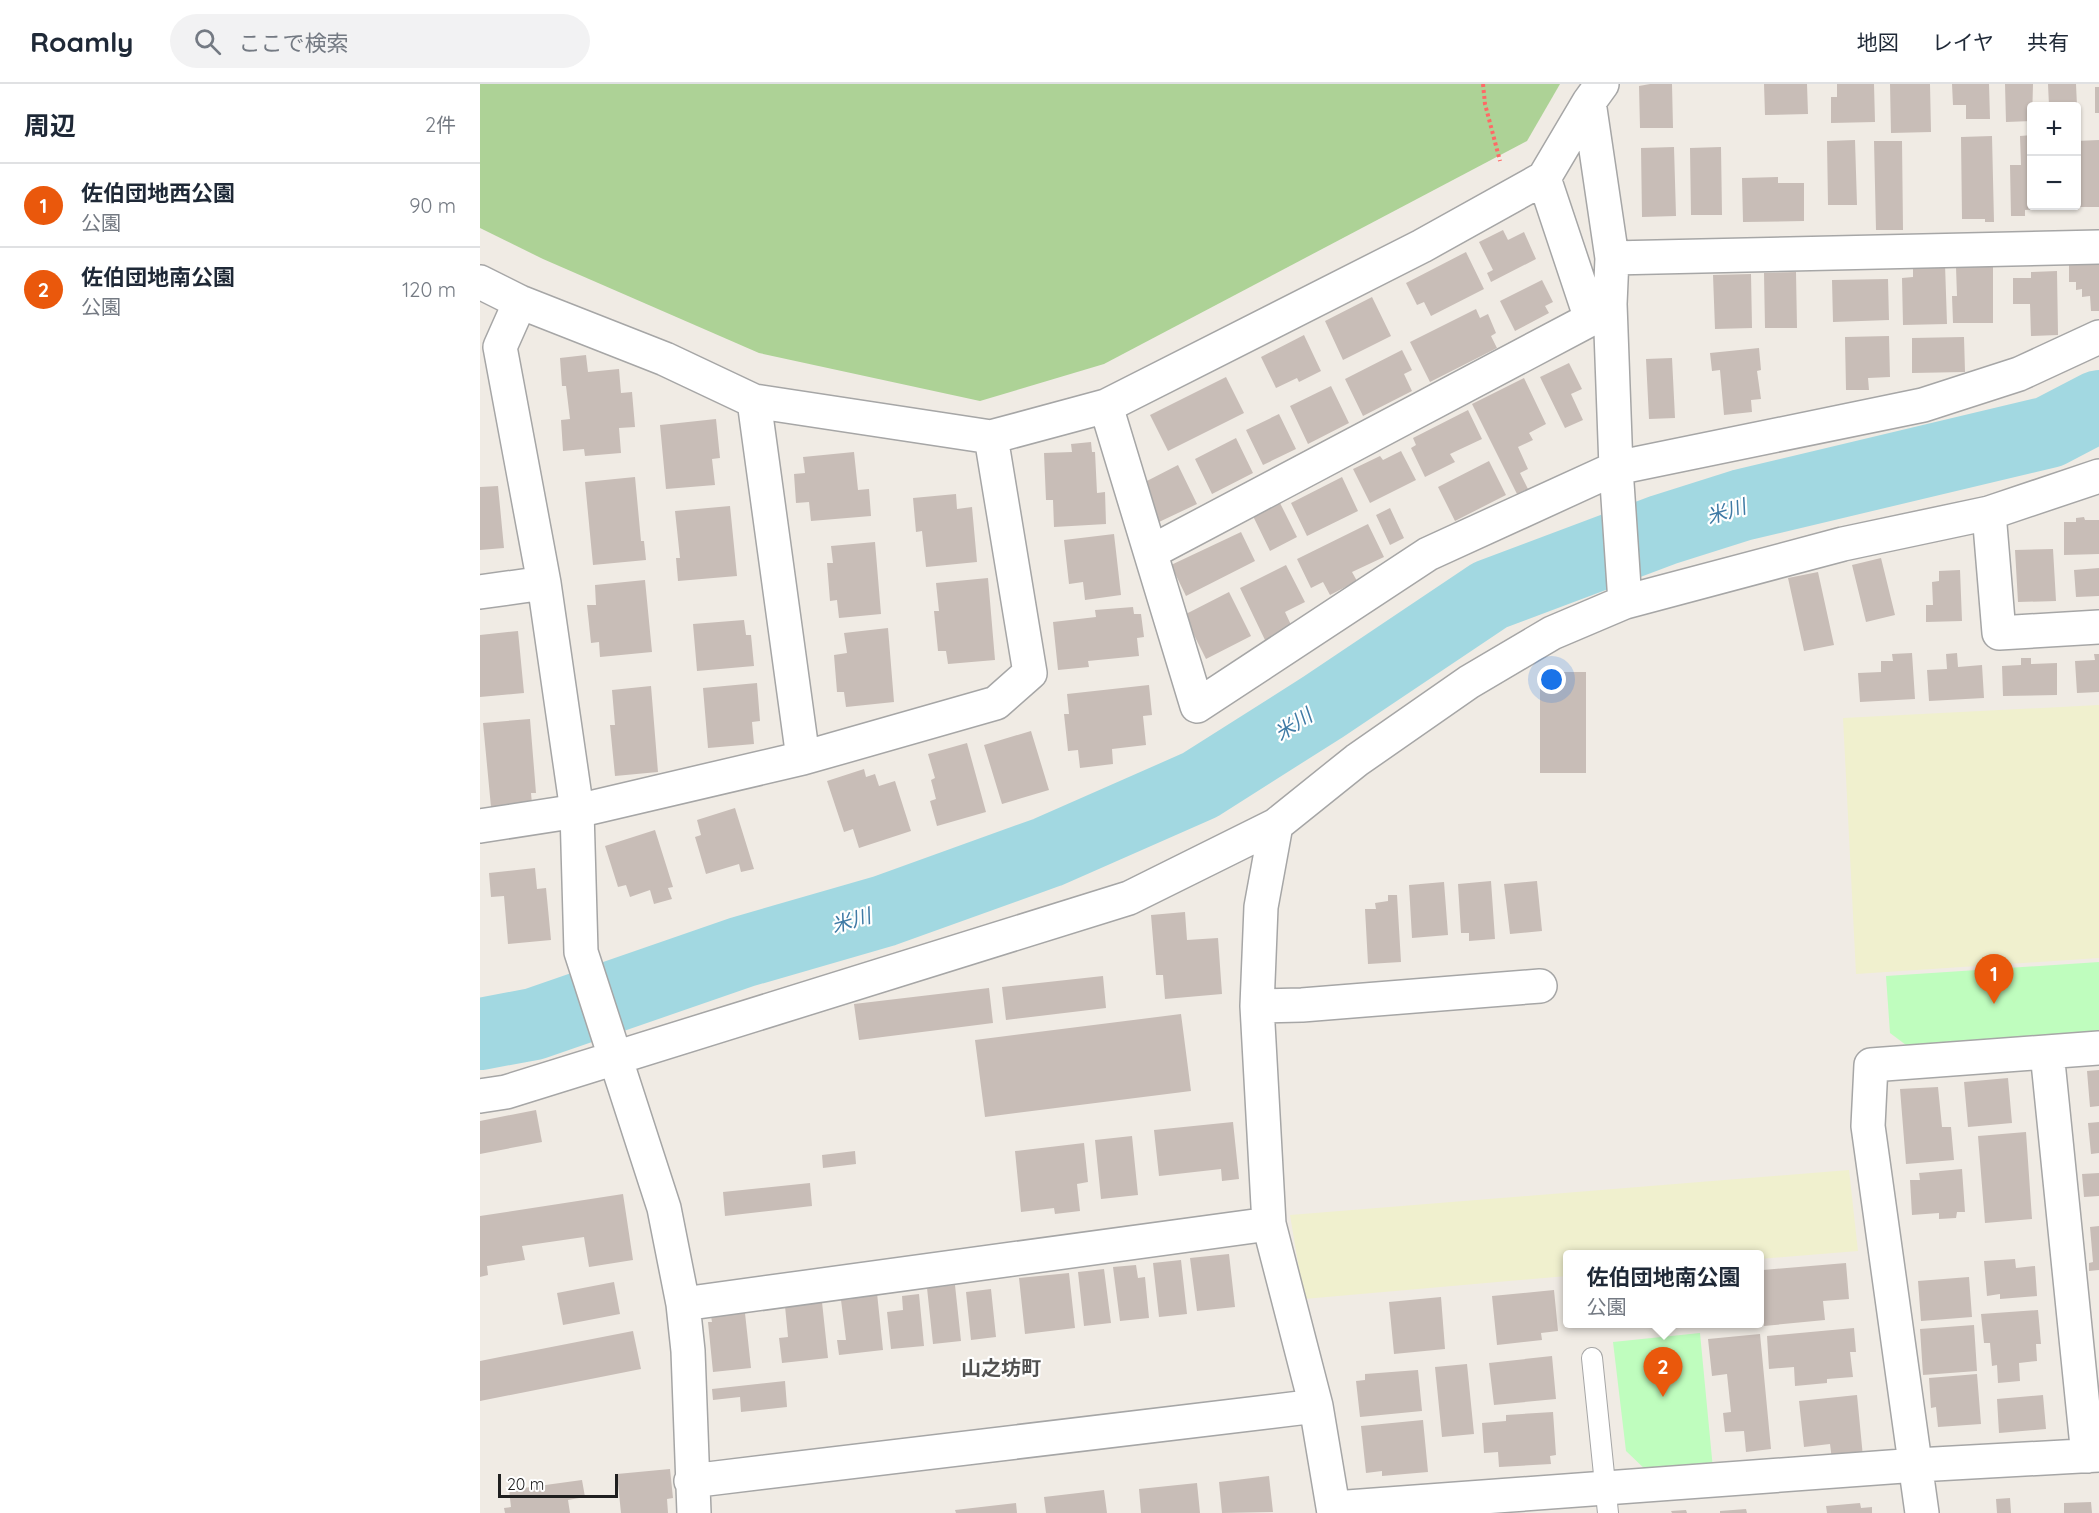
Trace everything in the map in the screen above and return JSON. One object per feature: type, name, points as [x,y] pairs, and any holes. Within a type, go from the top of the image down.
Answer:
[{"type":"street","points":[[480,282],[520,302],[665,359],[754,401],[991,437],[1106,406],[1422,246],[1544,177],[1595,93]]},
{"type":"street","points":[[1595,93],[1612,258],[1601,312],[1624,594]]},
{"type":"street","points":[[1544,177],[1601,312]]},
{"type":"street","points":[[1612,258],[2099,248]]},
{"type":"street","points":[[520,302],[490,349],[544,583],[577,811],[581,952],[663,1208],[683,1304],[688,1351],[694,1513]]},
{"type":"street","points":[[1151,552],[1601,312]]},
{"type":"street","points":[[1106,406],[1197,706],[1428,554],[1616,479],[1923,405],[2019,374],[2099,337]]},
{"type":"street","points":[[754,401],[803,758]]},
{"type":"street","points":[[480,826],[577,811],[803,758],[996,703],[1030,673],[991,437]]},
{"type":"street","points":[[480,1096],[506,1092],[613,1050],[816,994],[1128,898],[1276,825],[1358,760],[1469,682],[1624,594],[1989,513],[2099,476]]},
{"type":"street","points":[[1989,513],[1999,633],[2099,627]]},
{"type":"street","points":[[480,592],[544,583]]},
{"type":"street","points":[[1276,825],[1261,907],[1257,1006],[1269,1224],[1316,1406],[1334,1510],[1607,1500],[1917,1465],[2093,1455],[2047,1052]]},
{"type":"street","points":[[1257,1006],[1302,1005],[1540,986]]},
{"type":"street","points":[[1922,1513],[1868,1126],[1871,1065],[2099,1048]]},
{"type":"street","points":[[683,1304],[1269,1224]]},
{"type":"street","points":[[692,1481],[1316,1406]]},
{"type":"lane","points":[[1592,1358],[1607,1500]]},
{"type":"path","points":[[1483,84],[1485,104],[1510,196]]},
{"type":"green space","points":[[480,84],[1560,84],[1527,141],[1104,364],[980,401],[759,353],[543,259],[480,228]]},
{"type":"green space","points":[[2099,705],[2099,958],[1856,974],[1843,718]]},
{"type":"green space","points":[[2099,962],[2099,1038],[1914,1051],[1890,1033],[1886,976]]},
{"type":"green space","points":[[1849,1170],[1858,1251],[1764,1259],[1764,1250],[1563,1250],[1563,1276],[1304,1299],[1290,1215]]},
{"type":"green space","points":[[1700,1333],[1713,1469],[1648,1472],[1626,1451],[1613,1342]]},
{"type":"building","points":[[1672,84],[1673,128],[1640,128],[1639,86]]},
{"type":"building","points":[[1764,84],[1807,84],[1808,114],[1765,115]]},
{"type":"building","points":[[1837,84],[1874,84],[1875,122],[1831,123],[1831,97],[1837,97]]},
{"type":"building","points":[[1890,84],[1930,84],[1931,132],[1891,133]]},
{"type":"building","points":[[1952,84],[1989,84],[1990,119],[1966,119],[1966,105],[1953,105]]},
{"type":"building","points":[[2005,84],[2033,84],[2033,102],[2027,102],[2027,121],[2006,122]]},
{"type":"building","points":[[2048,84],[2076,84],[2077,102],[2049,102]]},
{"type":"building","points":[[2095,87],[2099,87],[2099,113],[2095,113]]},
{"type":"building","points":[[2027,135],[2027,210],[2025,210],[2025,216],[2011,216],[2010,165],[2021,165],[2020,136]]},
{"type":"building","points":[[1992,136],[1994,222],[1985,222],[1985,219],[1962,219],[1961,137]]},
{"type":"building","points":[[1855,140],[1857,205],[1828,205],[1827,141]]},
{"type":"building","points":[[2099,140],[2099,207],[2081,207],[2081,141]]},
{"type":"building","points":[[1874,141],[1902,141],[1903,230],[1876,230]]},
{"type":"building","points":[[1674,147],[1676,216],[1642,217],[1641,148]]},
{"type":"building","points":[[1721,147],[1722,215],[1691,215],[1690,148]]},
{"type":"building","points":[[1778,177],[1778,183],[1804,183],[1804,221],[1743,222],[1742,178]]},
{"type":"building","points":[[1503,230],[1508,240],[1524,232],[1536,259],[1491,282],[1487,273],[1493,270],[1479,242]]},
{"type":"building","points":[[1466,252],[1484,289],[1431,316],[1424,302],[1417,305],[1406,283]]},
{"type":"building","points":[[1913,264],[1945,264],[1947,324],[1903,325],[1902,278],[1913,277]]},
{"type":"building","points":[[2099,264],[2099,311],[2091,311],[2090,296],[2082,297],[2082,289],[2076,290],[2076,282],[2069,282],[2069,265]]},
{"type":"building","points":[[1993,266],[1993,323],[1953,323],[1952,296],[1957,296],[1956,267]]},
{"type":"building","points":[[2057,271],[2058,335],[2031,336],[2030,304],[2013,304],[2013,278],[2031,278],[2031,272]]},
{"type":"building","points":[[1796,272],[1797,328],[1765,328],[1764,273]]},
{"type":"building","points":[[1751,274],[1752,328],[1715,329],[1713,275]]},
{"type":"building","points":[[1888,279],[1889,320],[1833,322],[1832,280]]},
{"type":"building","points":[[1542,280],[1553,302],[1545,306],[1549,313],[1515,331],[1500,301]]},
{"type":"building","points":[[1372,297],[1391,336],[1343,360],[1325,321]]},
{"type":"building","points":[[1476,309],[1480,318],[1488,314],[1496,333],[1491,336],[1497,348],[1430,382],[1410,342]]},
{"type":"building","points":[[1304,335],[1321,371],[1299,382],[1297,378],[1276,388],[1261,357]]},
{"type":"building","points":[[1889,336],[1890,377],[1868,378],[1869,390],[1846,390],[1845,337]]},
{"type":"building","points":[[1964,337],[1965,372],[1912,373],[1912,338]]},
{"type":"building","points":[[1759,348],[1761,370],[1757,371],[1761,399],[1751,400],[1752,412],[1724,415],[1720,370],[1712,371],[1710,353]]},
{"type":"building","points":[[1402,350],[1412,370],[1404,374],[1412,391],[1363,416],[1345,379]]},
{"type":"building","points":[[586,355],[588,372],[619,369],[621,393],[632,392],[635,427],[619,428],[621,453],[585,456],[584,449],[563,451],[561,420],[570,419],[566,386],[562,386],[560,358]]},
{"type":"building","points":[[1672,358],[1675,418],[1649,419],[1646,359]]},
{"type":"building","points":[[1569,363],[1582,389],[1571,394],[1583,420],[1565,428],[1540,377]]},
{"type":"building","points":[[1226,377],[1244,413],[1168,451],[1150,415]]},
{"type":"building","points":[[1524,378],[1546,424],[1529,433],[1533,440],[1518,447],[1528,469],[1520,473],[1528,489],[1517,494],[1472,404]]},
{"type":"building","points":[[1331,386],[1349,423],[1308,444],[1290,406]]},
{"type":"building","points":[[1468,410],[1482,439],[1450,454],[1455,462],[1425,477],[1411,448],[1416,445],[1413,438]]},
{"type":"building","points":[[1279,414],[1296,449],[1263,465],[1246,430]]},
{"type":"building","points":[[716,419],[720,458],[712,459],[715,485],[666,489],[660,425]]},
{"type":"building","points":[[1236,438],[1253,473],[1212,494],[1195,459]]},
{"type":"building","points":[[1091,442],[1092,452],[1095,452],[1097,493],[1105,492],[1106,524],[1054,527],[1053,500],[1046,500],[1044,453],[1072,452],[1071,444]]},
{"type":"building","points":[[1401,451],[1416,480],[1370,503],[1353,469],[1380,456],[1383,460]]},
{"type":"building","points":[[854,452],[858,490],[869,489],[871,516],[811,521],[809,502],[796,503],[794,474],[805,473],[803,457]]},
{"type":"building","points":[[1489,461],[1506,495],[1455,521],[1438,487]]},
{"type":"building","points":[[1178,465],[1197,504],[1159,522],[1151,507],[1154,505],[1143,483]]},
{"type":"building","points":[[635,477],[641,541],[644,541],[646,560],[593,565],[585,482]]},
{"type":"building","points":[[1342,477],[1358,511],[1307,536],[1291,503]]},
{"type":"building","points":[[498,486],[504,548],[480,550],[480,487]]},
{"type":"building","points":[[956,494],[957,509],[972,507],[977,562],[926,567],[922,531],[916,532],[913,498]]},
{"type":"building","points":[[1280,503],[1297,537],[1270,551],[1253,516]]},
{"type":"building","points":[[730,506],[737,576],[678,581],[676,558],[680,558],[675,511]]},
{"type":"building","points":[[1390,508],[1404,538],[1390,545],[1376,515]]},
{"type":"building","points":[[2084,517],[2085,520],[2099,520],[2099,554],[2064,555],[2064,522],[2076,522],[2076,518]]},
{"type":"building","points":[[1368,524],[1384,557],[1352,572],[1357,581],[1330,595],[1323,582],[1311,588],[1297,559]]},
{"type":"building","points":[[1241,532],[1255,561],[1186,596],[1171,565]]},
{"type":"building","points":[[1114,534],[1121,595],[1085,600],[1083,582],[1069,584],[1064,540]]},
{"type":"building","points":[[875,542],[881,614],[839,618],[837,600],[830,601],[827,563],[833,563],[831,546]]},
{"type":"building","points":[[2053,549],[2056,601],[2018,602],[2015,550]]},
{"type":"building","points":[[1881,558],[1895,615],[1866,622],[1852,565]]},
{"type":"building","points":[[1286,565],[1305,602],[1285,612],[1292,627],[1265,640],[1240,588]]},
{"type":"building","points":[[2099,568],[2099,596],[2076,597],[2074,570]]},
{"type":"building","points":[[1960,570],[1962,621],[1926,622],[1926,605],[1933,605],[1932,582],[1939,581],[1939,571]]},
{"type":"building","points":[[1818,572],[1834,645],[1804,651],[1788,578]]},
{"type":"building","points":[[988,578],[995,660],[948,664],[946,651],[938,651],[934,611],[939,611],[936,583]]},
{"type":"building","points":[[645,580],[652,652],[600,657],[599,642],[591,643],[587,605],[596,605],[595,585]]},
{"type":"building","points":[[1229,592],[1251,636],[1206,659],[1184,615]]},
{"type":"building","points":[[1133,607],[1134,614],[1141,614],[1144,637],[1137,638],[1139,656],[1088,661],[1089,667],[1058,670],[1053,622],[1096,617],[1095,610]]},
{"type":"building","points":[[744,620],[746,635],[751,635],[754,666],[697,671],[693,624]]},
{"type":"building","points":[[888,628],[894,702],[846,707],[844,692],[837,692],[834,655],[847,653],[844,633]]},
{"type":"building","points":[[518,631],[524,693],[480,697],[480,635]]},
{"type":"building","points":[[1912,653],[1915,699],[1860,702],[1858,673],[1881,672],[1881,661],[1893,661],[1892,654]]},
{"type":"building","points":[[1957,653],[1958,667],[1982,665],[1984,698],[1929,701],[1927,670],[1947,669],[1946,654]]},
{"type":"building","points":[[2094,654],[2099,654],[2099,692],[2077,693],[2075,661],[2095,660]]},
{"type":"building","points":[[2021,658],[2031,658],[2031,664],[2057,663],[2057,695],[2003,696],[2002,666],[2021,665]]},
{"type":"building","points":[[1540,672],[1586,672],[1586,773],[1540,773]]},
{"type":"building","points":[[757,683],[760,721],[752,722],[754,744],[708,748],[703,688]]},
{"type":"building","points":[[1149,685],[1152,715],[1143,716],[1146,745],[1112,749],[1113,764],[1080,768],[1078,750],[1068,751],[1064,714],[1069,714],[1067,694]]},
{"type":"building","points":[[651,686],[658,772],[615,776],[610,725],[615,725],[612,690]]},
{"type":"building","points":[[530,719],[536,793],[531,793],[532,804],[491,807],[483,723]]},
{"type":"building","points":[[1031,731],[1049,790],[1002,804],[984,745]]},
{"type":"building","points":[[967,743],[986,812],[937,826],[930,801],[936,799],[931,780],[935,778],[928,754]]},
{"type":"building","points":[[864,769],[866,777],[875,774],[879,786],[895,781],[911,831],[859,848],[853,829],[844,832],[827,781]]},
{"type":"building","points":[[735,808],[754,869],[741,872],[739,864],[706,874],[695,837],[701,835],[697,820]]},
{"type":"building","points":[[655,830],[673,887],[668,888],[672,899],[654,904],[650,890],[630,897],[626,885],[618,887],[605,846]]},
{"type":"building","points":[[535,868],[537,889],[546,888],[551,940],[508,944],[504,896],[491,897],[489,873]]},
{"type":"building","points":[[1491,881],[1495,939],[1469,941],[1469,933],[1461,933],[1458,884]]},
{"type":"building","points":[[1537,881],[1542,931],[1510,934],[1504,884]]},
{"type":"building","points":[[1444,882],[1448,935],[1412,938],[1409,885]]},
{"type":"building","points":[[1388,895],[1397,895],[1401,962],[1368,964],[1365,909],[1376,909],[1375,903],[1388,901]]},
{"type":"building","points":[[1185,912],[1187,940],[1218,938],[1222,994],[1165,999],[1163,975],[1156,975],[1151,915]]},
{"type":"building","points":[[1103,976],[1106,1008],[1006,1020],[1002,987]]},
{"type":"building","points":[[989,988],[993,1023],[859,1040],[854,1004]]},
{"type":"building","points":[[1181,1014],[1191,1091],[985,1117],[975,1040]]},
{"type":"building","points":[[2099,1070],[2099,1106],[2090,1107],[2087,1071]]},
{"type":"building","points":[[2008,1078],[2012,1123],[1968,1127],[1964,1082]]},
{"type":"building","points":[[1938,1087],[1942,1127],[1951,1127],[1954,1160],[1906,1164],[1900,1089]]},
{"type":"building","points":[[536,1110],[542,1142],[480,1154],[480,1121]]},
{"type":"building","points":[[1233,1122],[1239,1179],[1222,1181],[1221,1169],[1159,1176],[1154,1130]]},
{"type":"building","points":[[2099,1122],[2099,1153],[2091,1154],[2088,1123]]},
{"type":"building","points":[[2026,1132],[2032,1219],[1985,1223],[1978,1136]]},
{"type":"building","points":[[1132,1136],[1138,1195],[1101,1199],[1095,1140]]},
{"type":"building","points":[[1084,1143],[1088,1182],[1077,1184],[1080,1211],[1055,1214],[1054,1208],[1021,1212],[1015,1151]]},
{"type":"building","points":[[855,1151],[856,1164],[823,1168],[822,1155]]},
{"type":"building","points":[[1962,1169],[1965,1212],[1957,1212],[1956,1218],[1939,1219],[1939,1213],[1912,1215],[1910,1180],[1920,1180],[1919,1173]]},
{"type":"building","points":[[2099,1173],[2099,1196],[2084,1197],[2082,1174]]},
{"type":"building","points":[[810,1183],[812,1206],[725,1216],[723,1192]]},
{"type":"building","points":[[623,1194],[633,1260],[589,1267],[584,1237],[522,1246],[525,1260],[487,1266],[488,1275],[480,1277],[480,1216]]},
{"type":"building","points":[[2099,1226],[2099,1270],[2089,1271],[2089,1263],[2093,1262],[2090,1227]]},
{"type":"building","points":[[1229,1254],[1235,1307],[1197,1311],[1190,1258]]},
{"type":"building","points":[[2015,1259],[2016,1268],[2035,1266],[2037,1296],[2000,1299],[2000,1294],[1987,1296],[1984,1261]]},
{"type":"building","points":[[1181,1260],[1187,1314],[1159,1317],[1153,1263]]},
{"type":"building","points":[[1846,1263],[1849,1299],[1823,1301],[1825,1320],[1764,1326],[1764,1270]]},
{"type":"building","points":[[1136,1265],[1138,1278],[1145,1277],[1149,1318],[1120,1321],[1113,1267]]},
{"type":"building","points":[[1104,1269],[1111,1323],[1084,1326],[1078,1272]]},
{"type":"building","points":[[1069,1273],[1075,1328],[1025,1334],[1019,1278]]},
{"type":"building","points":[[1969,1277],[1972,1317],[1921,1321],[1918,1281]]},
{"type":"building","points":[[614,1282],[620,1314],[563,1325],[557,1293]]},
{"type":"building","points":[[955,1285],[961,1341],[933,1344],[927,1288]]},
{"type":"building","points":[[991,1289],[996,1337],[971,1340],[966,1292]]},
{"type":"building","points":[[1554,1290],[1558,1331],[1541,1333],[1542,1340],[1497,1345],[1492,1296]]},
{"type":"building","points":[[877,1293],[883,1350],[839,1355],[837,1340],[846,1340],[841,1300]]},
{"type":"building","points":[[919,1294],[924,1346],[891,1349],[887,1312],[903,1310],[902,1296]]},
{"type":"building","points":[[1441,1297],[1445,1349],[1394,1354],[1389,1302]]},
{"type":"building","points":[[822,1302],[828,1358],[782,1363],[779,1338],[788,1337],[785,1306]]},
{"type":"building","points":[[2038,1310],[2041,1344],[2036,1344],[2037,1361],[2019,1363],[2020,1381],[1998,1383],[1997,1365],[1992,1366],[1990,1343],[1984,1343],[1981,1314]]},
{"type":"building","points":[[745,1313],[751,1368],[713,1372],[708,1322],[712,1322],[711,1316]]},
{"type":"building","points":[[1974,1325],[1977,1371],[1923,1375],[1920,1329]]},
{"type":"building","points":[[1854,1328],[1856,1352],[1850,1352],[1853,1377],[1827,1379],[1827,1383],[1795,1386],[1794,1367],[1769,1369],[1767,1336]]},
{"type":"building","points":[[633,1331],[641,1369],[480,1401],[480,1361]]},
{"type":"building","points":[[1760,1334],[1771,1449],[1746,1452],[1744,1431],[1725,1432],[1723,1413],[1731,1412],[1727,1374],[1712,1376],[1708,1339]]},
{"type":"building","points":[[1552,1356],[1556,1399],[1494,1405],[1489,1363]]},
{"type":"building","points":[[1467,1364],[1474,1434],[1442,1437],[1435,1367]]},
{"type":"building","points":[[1418,1370],[1422,1411],[1360,1417],[1356,1381],[1365,1380],[1365,1374]]},
{"type":"building","points":[[1977,1374],[1981,1424],[1938,1427],[1936,1407],[1931,1408],[1929,1378]]},
{"type":"building","points":[[785,1381],[787,1407],[741,1412],[740,1397],[713,1400],[712,1389]]},
{"type":"building","points":[[1857,1395],[1863,1457],[1832,1460],[1830,1444],[1804,1447],[1799,1401]]},
{"type":"building","points":[[2043,1395],[2046,1429],[1999,1433],[1997,1399]]},
{"type":"building","points":[[1553,1412],[1556,1455],[1550,1456],[1551,1464],[1499,1467],[1498,1452],[1484,1453],[1482,1423],[1506,1421],[1506,1415]]},
{"type":"building","points":[[1423,1420],[1428,1472],[1382,1476],[1382,1471],[1366,1473],[1361,1426]]},
{"type":"building","points":[[670,1469],[673,1498],[667,1499],[668,1513],[621,1513],[617,1474]]},
{"type":"building","points":[[1269,1476],[1273,1512],[1222,1513],[1219,1482]]},
{"type":"building","points":[[582,1480],[585,1497],[568,1500],[570,1513],[505,1513],[504,1508],[511,1507],[509,1490]]},
{"type":"building","points":[[1197,1483],[1200,1513],[1141,1513],[1139,1489]]},
{"type":"building","points":[[1104,1490],[1107,1513],[1046,1513],[1044,1497]]},
{"type":"building","points":[[2010,1498],[2011,1513],[1997,1513],[1996,1499]]},
{"type":"building","points":[[2091,1502],[2092,1513],[2064,1513],[2064,1503]]},
{"type":"building","points":[[1016,1503],[1017,1513],[956,1513],[955,1510]]},
{"type":"building","points":[[1860,1503],[1861,1508],[1872,1507],[1872,1513],[1827,1513],[1826,1506]]},
{"type":"building","points":[[1746,1509],[1747,1513],[1720,1513],[1720,1511]]},
{"type":"building","points":[[1686,1510],[1687,1513],[1672,1513],[1671,1511]]},
{"type":"waterway","name":"米川","points":[[480,1034],[534,1024],[742,952],[884,911],[1048,852],[1200,785],[1323,707],[1490,595],[1663,530],[1742,505],[2049,432],[2099,406]]},
{"type":"place","name":"佐伯団地西公園","points":[[1994,1004]]},
{"type":"place","name":"佐伯団地南公園","points":[[1663,1397]]},
{"type":"district","name":"山之坊町","points":[[1001,1367]]}]
